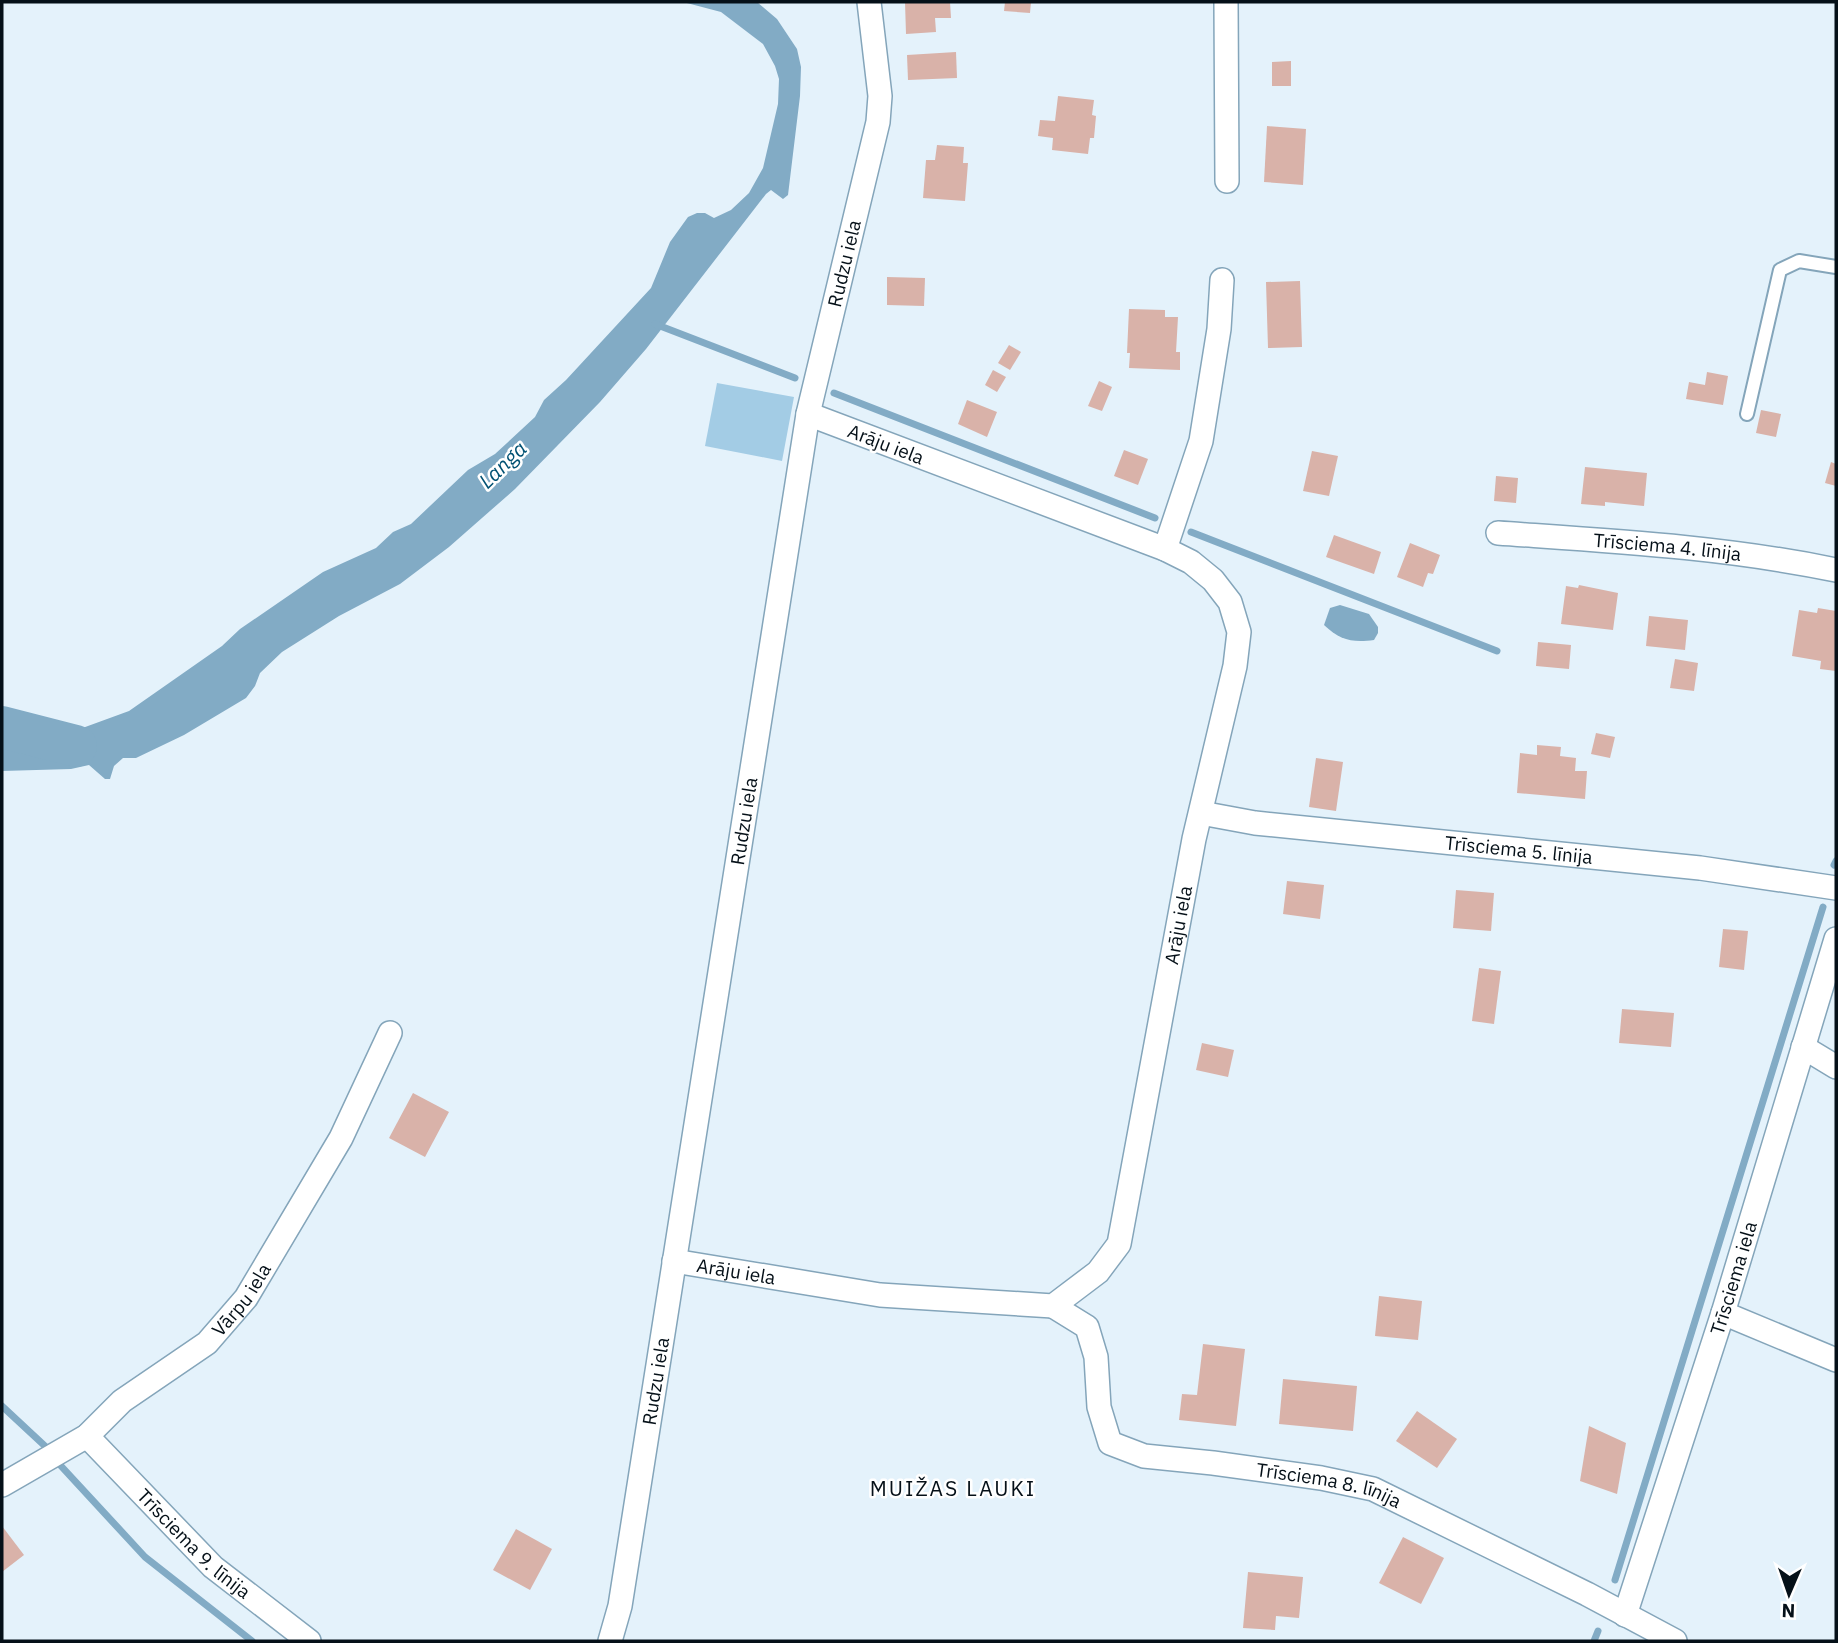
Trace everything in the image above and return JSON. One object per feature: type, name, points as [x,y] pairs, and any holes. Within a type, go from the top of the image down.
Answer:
[{"type":"street","name":"Rudzu iela","points":[[610,1641],[620,1606],[808,414],[878,122],[880,96],[869,2]]},
{"type":"street","points":[[1226,2],[1227,181]]},
{"type":"street","points":[[1165,549],[1201,441],[1219,329],[1222,279]]},
{"type":"street","name":"Arāju iela","points":[[674,1261],[880,1294],[1053,1306],[1098,1272],[1119,1244],[1192,853],[1210,765],[1235,666],[1238,632],[1230,602],[1213,580],[1191,562],[1165,549],[808,414]]},
{"type":"street","name":"Trīsciema 4. līnija","points":[[1497,533],[1675,546],[1799,562],[1836,570]]},
{"type":"street","name":"Trīsciema 5. līnija","points":[[1201,813],[1255,823],[1700,868],[1836,888]]},
{"type":"street","name":"Trīsciema iela","points":[[1625,1615],[1723,1313],[1836,939]]},
{"type":"street","name":"Vārpu iela","points":[[2,1485],[88,1436],[122,1401],[207,1343],[246,1298],[341,1138],[390,1033]]},
{"type":"street","points":[[1803,1047],[1836,1067]]},
{"type":"street","name":"Trīsciema 8. līnija","points":[[1053,1306],[1087,1327],[1096,1357],[1099,1407],[1110,1443],[1144,1457],[1213,1463],[1321,1478],[1373,1489],[1675,1641]]},
{"type":"street","points":[[1723,1313],[1836,1360]]},
{"type":"street","name":"Trīsciema 9. līnija","points":[[88,1436],[213,1567],[293,1637]]},
{"type":"lane","points":[[1747,414],[1780,270],[1799,261],[1836,267]]},
{"type":"shaded area","points":[[717,383],[794,397],[782,461],[705,446]]},
{"type":"water","points":[[683,2],[757,2],[777,19],[797,49],[801,67],[800,96],[788,195],[783,199],[771,190],[766,194],[646,349],[600,402],[515,489],[449,547],[400,584],[339,616],[282,652],[260,673],[246,698],[184,735],[136,758],[123,758],[114,766],[110,779],[105,779],[89,765],[71,769],[2,771],[2,732],[56,734],[77,730],[129,711],[323,572],[376,548],[393,532],[411,524],[468,470],[495,454],[535,417],[544,400],[651,288],[670,242],[688,217],[705,213],[714,218],[731,210],[749,193],[763,168],[778,104],[779,79],[775,66],[763,44],[721,12]]},
{"type":"water","points":[[1340,605],[1369,614],[1378,627],[1374,640],[1347,639],[1324,625],[1330,608]]},
{"type":"building","points":[[905,2],[950,2],[951,18],[935,18],[936,32],[906,34]]},
{"type":"building","points":[[1005,2],[1031,2],[1030,13],[1004,11]]},
{"type":"building","points":[[956,52],[957,78],[908,80],[907,55]]},
{"type":"building","points":[[1291,61],[1291,86],[1272,86],[1272,62]]},
{"type":"building","points":[[1058,96],[1094,100],[1094,138],[1090,138],[1088,154],[1052,150],[1053,138],[1038,136],[1040,120],[1055,121]]},
{"type":"building","points":[[1267,126],[1306,129],[1303,185],[1264,182]]},
{"type":"building","points":[[937,145],[964,147],[963,163],[968,163],[965,201],[923,198],[926,160],[935,160]]},
{"type":"building","points":[[887,277],[925,278],[924,306],[887,305]]},
{"type":"building","points":[[1300,281],[1302,347],[1268,348],[1266,282]]},
{"type":"building","points":[[1129,309],[1165,310],[1165,317],[1178,317],[1176,352],[1180,352],[1180,370],[1129,368]]},
{"type":"building","points":[[1009,345],[1021,352],[1010,370],[998,363]]},
{"type":"building","points":[[993,370],[1006,377],[997,392],[985,385]]},
{"type":"building","points":[[1707,372],[1728,376],[1723,405],[1686,399],[1689,382],[1705,385]]},
{"type":"building","points":[[1099,381],[1112,387],[1102,411],[1088,406]]},
{"type":"building","points":[[967,400],[997,412],[987,437],[958,424]]},
{"type":"building","points":[[1761,410],[1781,414],[1776,437],[1756,433]]},
{"type":"building","points":[[1124,450],[1148,459],[1138,485],[1114,476]]},
{"type":"building","points":[[1312,451],[1338,456],[1329,496],[1303,491]]},
{"type":"building","points":[[1831,462],[1836,464],[1836,486],[1825,483]]},
{"type":"building","points":[[1585,467],[1647,473],[1644,506],[1605,502],[1605,506],[1581,504]]},
{"type":"building","points":[[1496,476],[1518,478],[1516,503],[1494,501]]},
{"type":"building","points":[[1334,535],[1381,552],[1374,574],[1326,557]]},
{"type":"building","points":[[1410,543],[1440,555],[1433,574],[1428,573],[1423,587],[1397,577]]},
{"type":"building","points":[[1579,585],[1618,593],[1613,630],[1561,624],[1566,586],[1578,588]]},
{"type":"building","points":[[1818,608],[1836,611],[1836,671],[1820,669],[1821,661],[1792,656],[1799,610],[1817,613]]},
{"type":"building","points":[[1649,616],[1688,620],[1685,650],[1646,646]]},
{"type":"building","points":[[1538,642],[1571,645],[1569,669],[1536,666]]},
{"type":"building","points":[[1675,659],[1698,663],[1694,691],[1670,688]]},
{"type":"building","points":[[1596,733],[1615,737],[1610,758],[1591,754]]},
{"type":"building","points":[[1537,745],[1561,747],[1560,756],[1576,758],[1575,771],[1587,771],[1585,799],[1517,793],[1520,753],[1537,755]]},
{"type":"building","points":[[1316,758],[1343,762],[1336,811],[1309,807]]},
{"type":"building","points":[[1287,881],[1324,885],[1320,919],[1283,914]]},
{"type":"building","points":[[1456,890],[1494,893],[1491,931],[1453,928]]},
{"type":"building","points":[[1723,929],[1748,931],[1744,970],[1719,967]]},
{"type":"building","points":[[1479,968],[1501,971],[1494,1024],[1472,1021]]},
{"type":"building","points":[[1622,1009],[1674,1013],[1671,1047],[1619,1043]]},
{"type":"building","points":[[1202,1043],[1234,1050],[1228,1077],[1196,1070]]},
{"type":"building","points":[[413,1093],[449,1112],[425,1157],[389,1138]]},
{"type":"building","points":[[1379,1296],[1422,1301],[1418,1340],[1375,1336]]},
{"type":"building","points":[[1203,1344],[1245,1349],[1236,1426],[1179,1420],[1182,1394],[1197,1395]]},
{"type":"building","points":[[1283,1379],[1357,1386],[1353,1431],[1279,1424]]},
{"type":"building","points":[[1417,1411],[1457,1439],[1437,1468],[1396,1441]]},
{"type":"building","points":[[1589,1426],[1626,1443],[1617,1494],[1580,1481]]},
{"type":"building","points":[[2,1526],[24,1555],[2,1572]]},
{"type":"building","points":[[516,1529],[552,1549],[530,1590],[493,1570]]},
{"type":"building","points":[[1403,1537],[1444,1558],[1421,1604],[1379,1583]]},
{"type":"building","points":[[1248,1572],[1303,1577],[1299,1618],[1276,1616],[1275,1630],[1243,1628]]},
{"type":"waterway","points":[[655,324],[795,378]]},
{"type":"waterway","points":[[834,393],[1155,518]]},
{"type":"waterway","points":[[1191,532],[1497,651]]},
{"type":"waterway","name":"Langa","points":[[2,727],[76,746]]},
{"type":"waterway","points":[[1834,865],[1836,861]]},
{"type":"waterway","points":[[1615,1580],[1823,907]]},
{"type":"waterway","points":[[2,1406],[46,1447]]},
{"type":"waterway","points":[[61,1466],[145,1557],[252,1641]]},
{"type":"waterway","points":[[1594,1641],[1598,1631]]},
{"type":"district","name":"MUIŽAS LAUKI","points":[[953,1489]]}]
